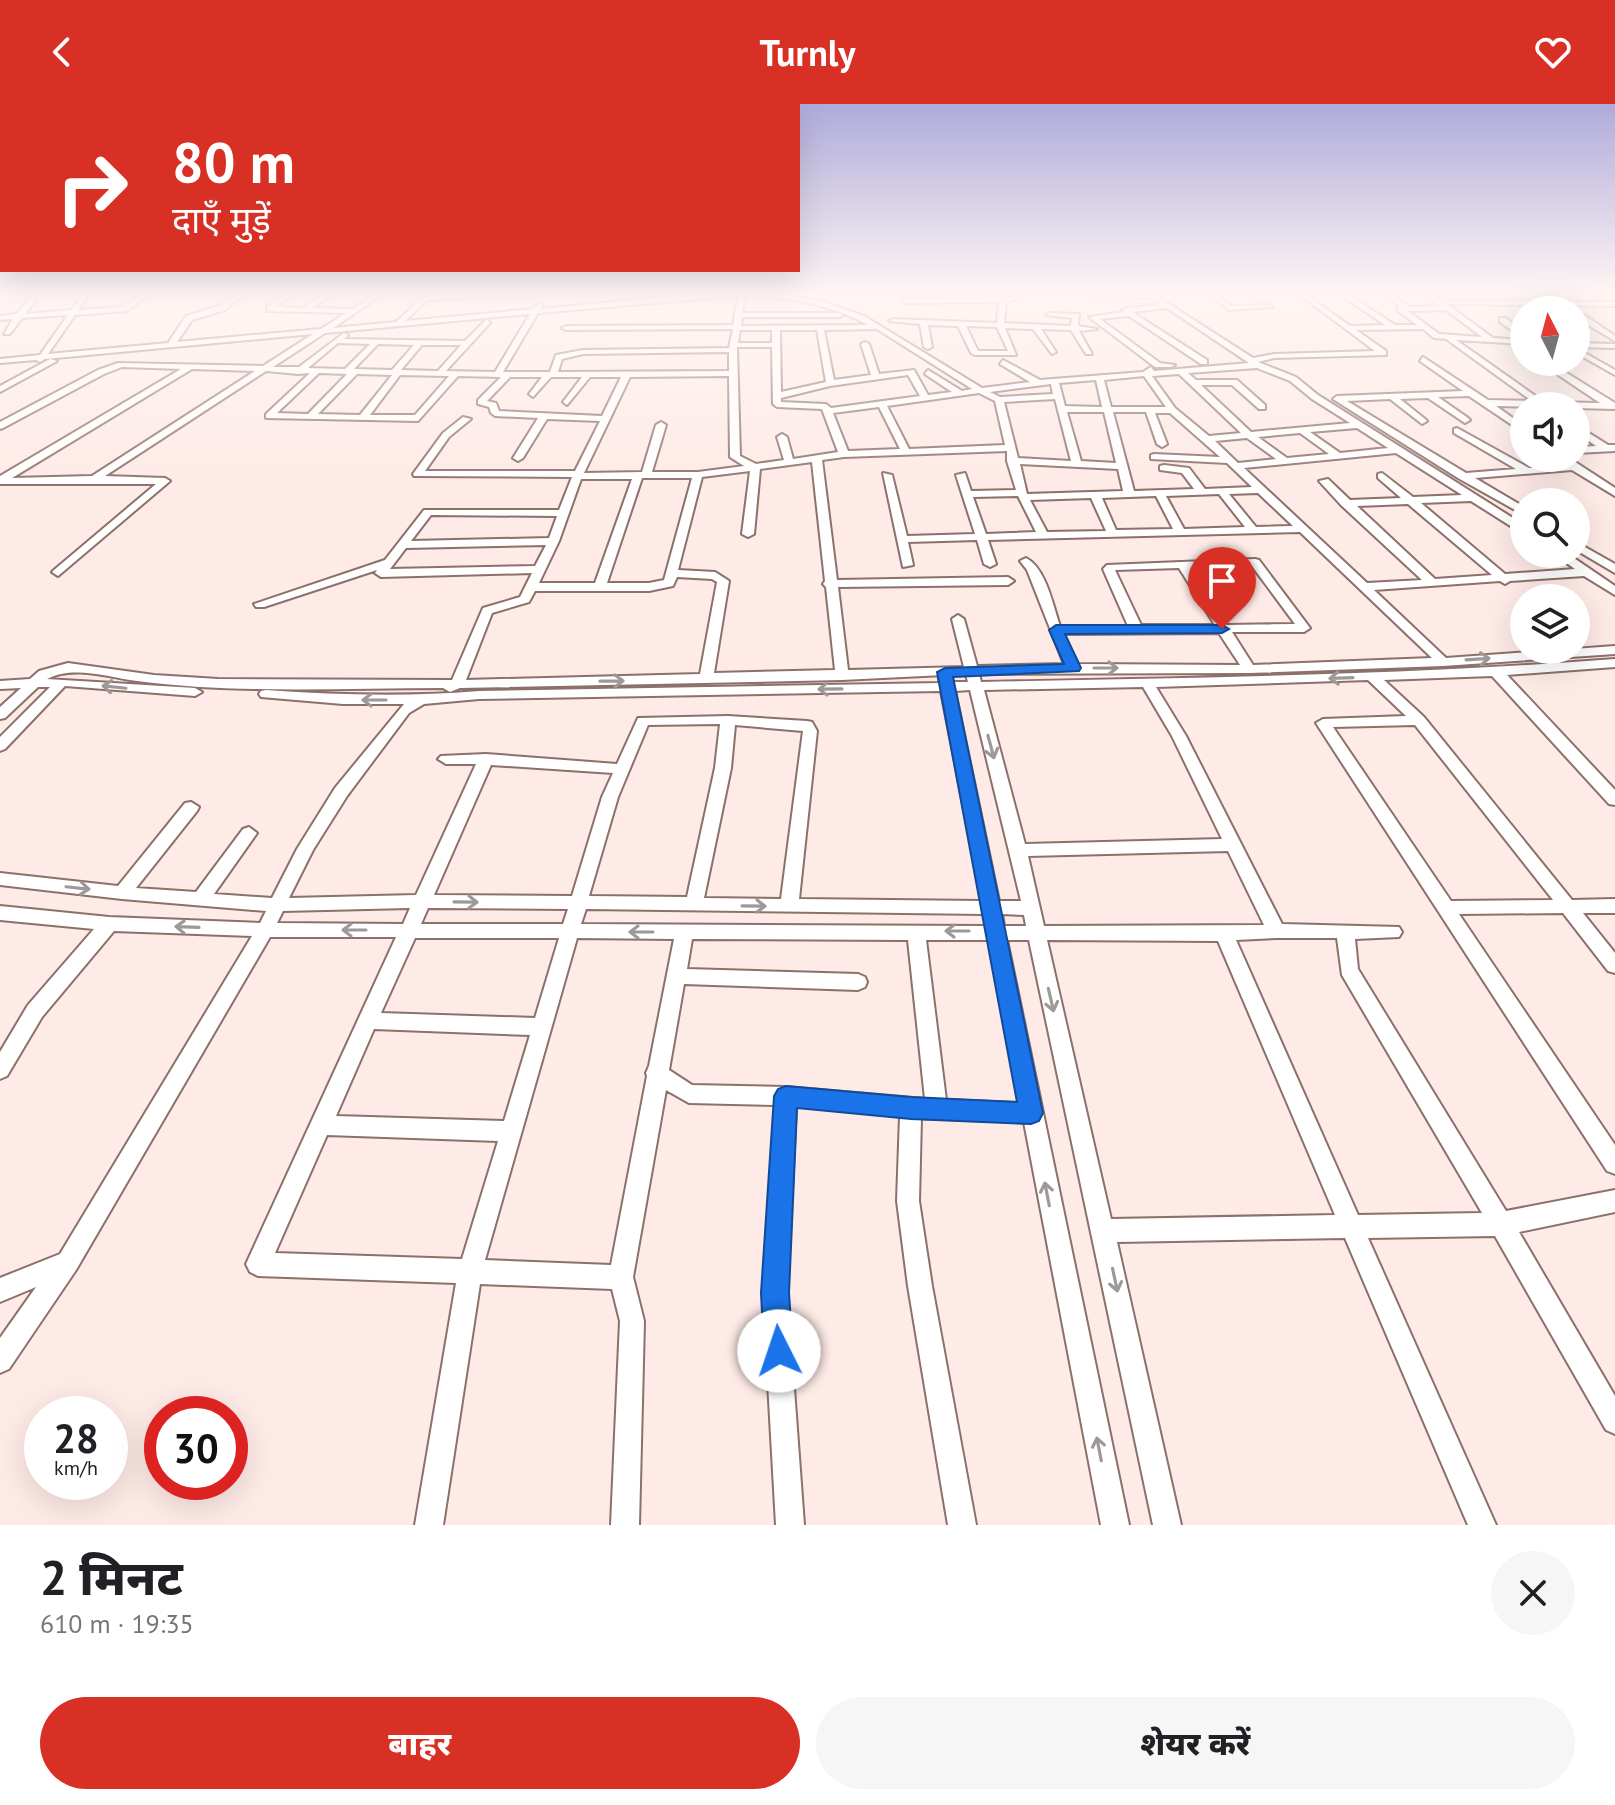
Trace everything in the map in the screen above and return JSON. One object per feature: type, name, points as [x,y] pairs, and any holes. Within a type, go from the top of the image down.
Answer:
[{"type":"street","points":[[0,363],[38,359]]},
{"type":"street","points":[[43,359],[71,359]]},
{"type":"street","points":[[94,479],[278,359]]},
{"type":"street","points":[[298,372],[314,359]]},
{"type":"street","points":[[310,417],[361,359]]},
{"type":"street","points":[[363,417],[407,359]]},
{"type":"street","points":[[441,372],[451,359]]},
{"type":"street","points":[[511,359],[481,402],[493,405],[495,413],[543,418],[606,419]]},
{"type":"street","points":[[533,394],[551,374],[558,359]]},
{"type":"street","points":[[694,374],[695,359]]},
{"type":"street","points":[[734,359],[735,457],[755,467]]},
{"type":"street","points":[[776,359],[779,405],[822,405],[844,454]]},
{"type":"street","points":[[826,359],[830,383]]},
{"type":"street","points":[[870,359],[876,377]]},
{"type":"street","points":[[927,359],[999,400],[1059,396]]},
{"type":"street","points":[[1152,359],[1161,366]]},
{"type":"street","points":[[1200,359],[1204,362]]},
{"type":"street","points":[[1250,359],[1337,399],[1510,503]]},
{"type":"street","points":[[827,411],[977,390],[1181,371],[1265,359]]},
{"type":"street","points":[[1423,359],[1510,420]]},
{"type":"street","points":[[1479,359],[1524,392]]},
{"type":"street","points":[[1597,359],[1615,373]]},
{"type":"street","points":[[0,389],[53,361]]},
{"type":"street","points":[[1003,362],[1038,383]]},
{"type":"street","points":[[1146,373],[1161,366],[1204,362],[1256,363]]},
{"type":"street","points":[[905,372],[914,363],[960,393]]},
{"type":"street","points":[[0,426],[115,367],[626,376],[733,373]]},
{"type":"street","points":[[0,481],[189,368]]},
{"type":"street","points":[[1181,371],[1247,434],[1285,461]]},
{"type":"street","points":[[315,372],[269,416],[418,418],[456,373]]},
{"type":"street","points":[[777,396],[830,383],[911,372],[925,398]]},
{"type":"street","points":[[1146,373],[1172,410],[1305,529],[1443,662]]},
{"type":"street","points":[[567,402],[588,375]]},
{"type":"street","points":[[0,1360],[68,1262],[265,930],[305,849],[366,756],[404,710],[457,684],[487,611],[497,605],[525,599],[626,376]]},
{"type":"street","points":[[1565,376],[1613,407]]},
{"type":"street","points":[[1099,377],[1129,493]]},
{"type":"street","points":[[1054,381],[1077,464]]},
{"type":"street","points":[[1193,383],[1234,382],[1262,407]]},
{"type":"street","points":[[1302,385],[1396,450],[1510,521]]},
{"type":"street","points":[[1337,399],[1471,393]]},
{"type":"street","points":[[1431,396],[1465,420]]},
{"type":"street","points":[[1393,397],[1422,421]]},
{"type":"street","points":[[999,400],[1022,495],[1043,535]]},
{"type":"street","points":[[1486,403],[1510,404]]},
{"type":"street","points":[[882,404],[905,450]]},
{"type":"street","points":[[1590,406],[1613,407]]},
{"type":"street","points":[[1063,409],[1172,410]]},
{"type":"street","points":[[1150,410],[1162,444]]},
{"type":"street","points":[[518,458],[543,418]]},
{"type":"street","points":[[466,419],[446,435],[418,474],[698,475],[844,454],[1010,448]]},
{"type":"street","points":[[600,587],[661,425]]},
{"type":"street","points":[[1207,439],[1358,425]]},
{"type":"street","points":[[1301,430],[1339,456]]},
{"type":"street","points":[[1457,431],[1510,461]]},
{"type":"street","points":[[1590,436],[1610,448]]},
{"type":"street","points":[[782,437],[789,462]]},
{"type":"street","points":[[1590,449],[1610,448]]},
{"type":"street","points":[[1203,493],[1185,470],[1156,463],[1285,461],[1396,450]]},
{"type":"street","points":[[817,459],[842,676]]},
{"type":"street","points":[[1012,461],[1124,466]]},
{"type":"street","points":[[748,534],[755,467]]},
{"type":"street","points":[[1441,478],[1510,471]]},
{"type":"street","points":[[1582,472],[1615,493]]},
{"type":"street","points":[[531,587],[665,585],[672,573],[698,475]]},
{"type":"street","points":[[887,475],[907,565]]},
{"type":"street","points":[[961,475],[990,564]]},
{"type":"street","points":[[1382,476],[1505,580]]},
{"type":"street","points":[[0,481],[165,481],[58,572]]},
{"type":"street","points":[[1324,481],[1433,583]]},
{"type":"street","points":[[968,494],[1223,493],[1261,490]]},
{"type":"street","points":[[1091,492],[1113,535]]},
{"type":"street","points":[[1159,493],[1181,533]]},
{"type":"street","points":[[1223,493],[1253,530]]},
{"type":"street","points":[[1345,503],[1473,498]]},
{"type":"street","points":[[539,569],[381,573],[428,512],[564,513]]},
{"type":"street","points":[[902,539],[1305,529]]},
{"type":"street","points":[[264,599],[396,554],[553,541]]},
{"type":"street","points":[[1590,554],[1615,569]]},
{"type":"street","points":[[1026,561],[1033,570],[1073,668]]},
{"type":"street","points":[[1056,630],[1304,628],[1255,562],[1111,567],[1109,569],[1136,629]]},
{"type":"street","points":[[1183,565],[1249,669]]},
{"type":"street","points":[[1581,568],[1615,591]]},
{"type":"street","points":[[1366,587],[1505,580],[1587,572]]},
{"type":"street","points":[[672,573],[715,576],[723,581],[706,679]]},
{"type":"street","points":[[829,584],[1008,581]]},
{"type":"street","points":[[958,619],[1018,850],[1167,1525]]},
{"type":"street","points":[[974,678],[1073,668],[1249,669],[1443,662],[1615,650]]},
{"type":"street","points":[[0,685],[62,682],[138,690],[283,694],[343,700],[421,700],[479,695],[974,678],[1147,683],[1373,677],[1615,663]]},
{"type":"street","points":[[0,715],[44,674],[68,667],[154,679],[218,683],[457,684],[842,676],[946,679]]},
{"type":"street","points":[[1496,672],[1615,800]]},
{"type":"street","points":[[1373,677],[1419,720],[1615,966]]},
{"type":"street","points":[[946,679],[1115,1525]]},
{"type":"street","points":[[0,746],[62,682]]},
{"type":"street","points":[[1147,683],[1179,736],[1276,931]]},
{"type":"street","points":[[429,1525],[470,1271],[569,932],[621,769],[643,721],[728,720],[807,725],[810,731],[789,906]]},
{"type":"street","points":[[694,905],[723,768],[728,720]]},
{"type":"street","points":[[1419,720],[1323,723],[1615,1164]]},
{"type":"street","points":[[446,759],[621,769]]},
{"type":"street","points":[[486,759],[258,1264],[621,1277]]},
{"type":"street","points":[[122,893],[191,807]]},
{"type":"street","points":[[201,899],[249,833]]},
{"type":"street","points":[[1018,850],[1234,845]]},
{"type":"street","points":[[0,879],[122,893],[277,905],[423,901],[1031,908]]},
{"type":"street","points":[[1444,908],[1615,906]]},
{"type":"street","points":[[3,917],[265,930],[1393,932]]},
{"type":"street","points":[[0,1070],[35,1011],[109,924]]},
{"type":"street","points":[[916,931],[937,1109]]},
{"type":"street","points":[[1345,931],[1349,970],[1615,1421]]},
{"type":"street","points":[[625,1525],[632,1321],[621,1277],[684,932]]},
{"type":"street","points":[[1224,934],[1482,1525]]},
{"type":"street","points":[[675,976],[858,982]]},
{"type":"street","points":[[370,1021],[542,1027]]},
{"type":"street","points":[[656,1073],[689,1094],[786,1096],[911,1108],[1031,1113]]},
{"type":"street","points":[[786,1096],[775,1293],[790,1525]]},
{"type":"street","points":[[911,1108],[908,1201],[962,1525]]},
{"type":"street","points":[[321,1125],[509,1131]]},
{"type":"street","points":[[1104,1231],[1354,1229],[1501,1224],[1615,1201]]},
{"type":"street","points":[[0,1290],[68,1262]]},
{"type":"route","points":[[779,1351],[775,1293],[786,1096],[911,1108],[1031,1113],[945,672],[1073,668],[1056,630],[1222,629]]}]
